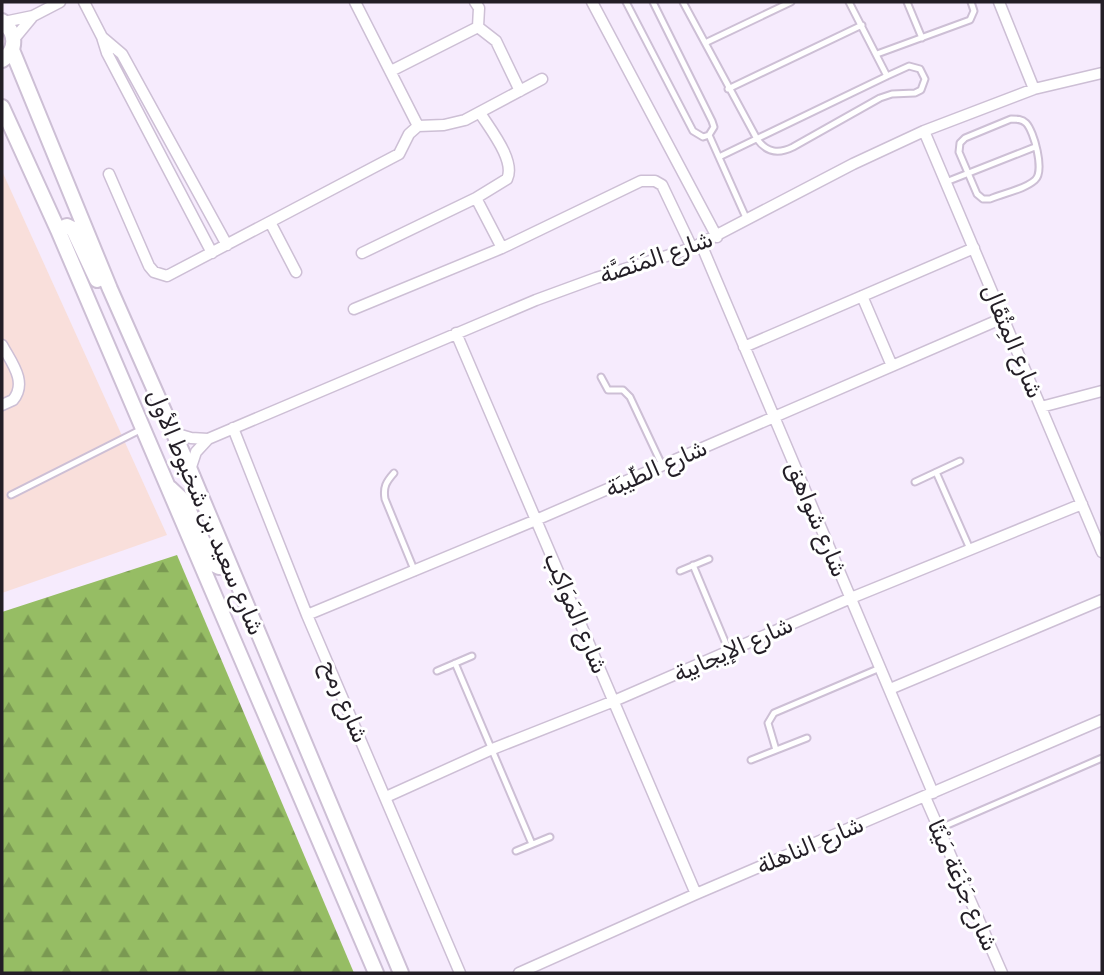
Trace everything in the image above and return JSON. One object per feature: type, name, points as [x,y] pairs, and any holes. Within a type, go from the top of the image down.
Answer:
[{"type":"main road","name":"شارع سعيد بن شخبوط الأول","points":[[3,22],[9,27],[9,50],[190,470],[401,973]]},
{"type":"main road","name":"شارع سعيد بن شخبوط الأول","points":[[2,107],[58,230],[376,973]]},
{"type":"main road","points":[[58,230],[67,226],[73,229],[93,274],[100,283],[110,289]]},
{"type":"main road","points":[[166,486],[185,502],[213,564],[219,568],[229,564]]},
{"type":"street","points":[[3,22],[33,16],[60,2]]},
{"type":"street","points":[[84,2],[107,53],[212,253]]},
{"type":"street","points":[[355,2],[418,126]]},
{"type":"street","points":[[475,2],[479,8],[478,27]]},
{"type":"street","points":[[592,2],[717,237]]},
{"type":"street","points":[[999,2],[1034,89]]},
{"type":"street","points":[[9,50],[33,16]]},
{"type":"street","points":[[391,71],[478,27]]},
{"type":"street","points":[[478,27],[496,41],[520,91]]},
{"type":"street","points":[[102,37],[122,54],[227,245]]},
{"type":"street","name":"شارع المَنَصَّة","points":[[208,439],[456,333],[596,278],[697,246],[853,164],[924,131],[1034,89],[1102,73]]},
{"type":"street","points":[[109,174],[149,267],[160,276],[174,274],[398,154],[418,126],[455,123],[481,113],[542,79]]},
{"type":"street","points":[[362,253],[503,183],[510,168],[481,113]]},
{"type":"street","name":"شارع المِثْقَال","points":[[924,131],[1102,552]]},
{"type":"street","name":"شارع شواهق","points":[[354,309],[502,248],[641,181],[648,180],[662,185],[697,246],[744,347],[890,689],[929,795]]},
{"type":"street","points":[[476,198],[502,248]]},
{"type":"street","points":[[270,222],[296,272]]},
{"type":"street","points":[[744,347],[974,248]]},
{"type":"street","points":[[862,296],[892,366]]},
{"type":"street","name":"شارع الطِّيبَة","points":[[307,615],[415,572],[1003,318]]},
{"type":"street","name":"شارع المَوَاكِب","points":[[456,333],[696,894]]},
{"type":"street","points":[[2,345],[18,377],[20,387],[13,400],[2,405]]},
{"type":"street","points":[[1041,407],[1102,391]]},
{"type":"street","name":"شارع رمح","points":[[233,428],[307,615],[460,973]]},
{"type":"street","points":[[174,433],[208,439]]},
{"type":"street","points":[[190,470],[196,452],[208,439]]},
{"type":"street","name":"شارع الإيجابية","points":[[386,796],[851,598],[1082,504]]},
{"type":"street","points":[[890,689],[1102,600]]},
{"type":"street","name":"شارع الناهلة","points":[[519,973],[1102,720]]},
{"type":"street","name":"شارع جَزْعَة مَيْثَا","points":[[929,795],[938,829],[1002,973]]},
{"type":"lane","points":[[626,2],[693,131],[702,137],[709,135],[714,127],[712,121],[653,2]]},
{"type":"lane","points":[[683,2],[757,139],[762,146],[772,151],[783,152],[880,98],[892,94],[915,93],[924,85],[925,79],[920,69],[909,66],[887,76],[757,139],[719,157]]},
{"type":"lane","points":[[705,43],[791,2]]},
{"type":"lane","points":[[849,2],[887,76]]},
{"type":"lane","points":[[907,2],[922,38]]},
{"type":"lane","points":[[877,54],[970,20],[974,10],[971,2]]},
{"type":"lane","points":[[728,89],[862,25]]},
{"type":"lane","points":[[1011,119],[1026,123],[1035,147],[1041,168],[1036,179],[990,200],[979,197],[959,152],[962,140],[1011,119]]},
{"type":"lane","points":[[709,135],[747,220]]},
{"type":"lane","points":[[946,182],[1035,147]]},
{"type":"lane","points":[[601,377],[608,390],[623,390],[630,397],[662,465]]},
{"type":"lane","points":[[11,495],[142,429]]},
{"type":"lane","points":[[915,482],[960,461]]},
{"type":"lane","points":[[936,472],[970,549]]},
{"type":"lane","points":[[394,473],[383,490],[415,572]]},
{"type":"lane","points":[[680,571],[709,559]]},
{"type":"lane","points":[[693,565],[729,651]]},
{"type":"lane","points":[[437,671],[472,656]]},
{"type":"lane","points":[[455,663],[532,844]]},
{"type":"lane","points":[[776,750],[768,723],[774,713],[880,668]]},
{"type":"lane","points":[[751,760],[807,738]]},
{"type":"lane","points":[[938,829],[1102,758]]},
{"type":"lane","points":[[516,851],[550,836]]},
{"type":"shaded area","points":[[2,171],[167,535],[2,593]]},
{"type":"green space","points":[[177,555],[354,973],[2,973],[2,612]]}]
